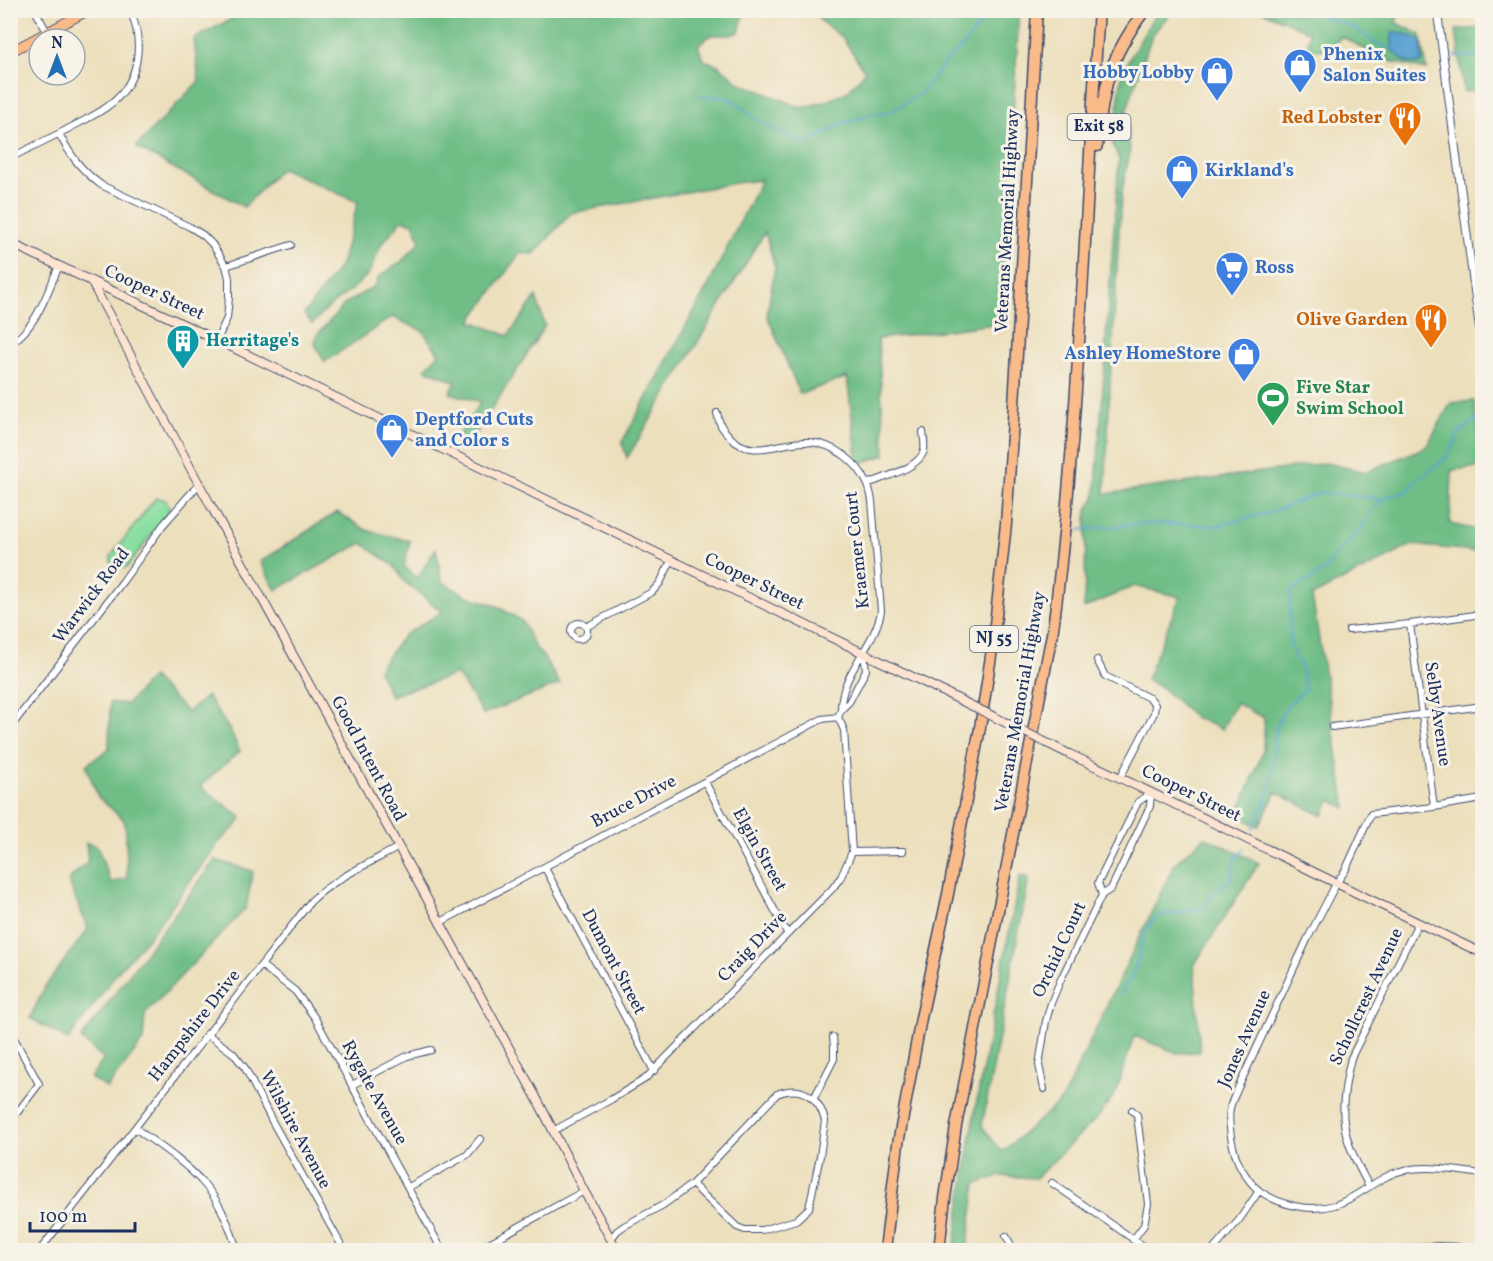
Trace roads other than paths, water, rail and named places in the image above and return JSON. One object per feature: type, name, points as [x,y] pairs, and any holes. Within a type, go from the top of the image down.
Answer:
[{"type":"highway","name":"Veterans Memorial Highway","points":[[885,1251],[898,1144],[921,1018],[980,728],[993,644],[1006,524],[1012,440],[1037,10]]},
{"type":"highway","name":"Veterans Memorial Highway","points":[[939,1251],[956,1126],[1053,629],[1064,543],[1074,419],[1100,10]]},
{"type":"highway","name":"Exit 58","points":[[1084,253],[1104,93],[1120,50],[1145,10]]},
{"type":"main road","points":[[57,27],[89,10]]},
{"type":"main road","points":[[10,52],[27,43]]},
{"type":"main road","name":"Cooper Street","points":[[10,243],[217,340],[1482,953]]},
{"type":"main road","name":"Good Intent Road","points":[[91,282],[397,848],[536,1097],[617,1251]]},
{"type":"street","points":[[35,10],[44,27]]},
{"type":"street","points":[[10,158],[94,116],[112,103],[128,85],[138,57],[137,30],[130,10]]},
{"type":"street","points":[[1437,10],[1482,347]]},
{"type":"street","points":[[59,134],[72,157],[101,184],[190,227],[212,244],[226,266],[229,288],[227,318],[217,340]]},
{"type":"street","points":[[226,266],[291,245]]},
{"type":"street","points":[[10,344],[20,338],[30,327],[59,266]]},
{"type":"street","name":"Kraemer Court","points":[[717,413],[720,426],[739,444],[756,450],[798,442],[823,445],[835,449],[852,462],[868,484],[872,501],[881,611],[879,622],[864,653]]},
{"type":"street","points":[[868,484],[917,462],[923,453],[925,443],[923,432]]},
{"type":"street","name":"Warwick Road","points":[[10,728],[163,525],[199,484]]},
{"type":"street","points":[[586,627],[652,592],[660,583],[671,561]]},
{"type":"street","points":[[1349,630],[1482,614]]},
{"type":"street","name":"Selby Avenue","points":[[1410,624],[1434,807]]},
{"type":"street","points":[[841,710],[840,699],[855,665],[864,653]]},
{"type":"street","points":[[838,717],[866,670],[864,653]]},
{"type":"street","points":[[1097,660],[1105,676],[1144,694],[1155,705],[1154,713],[1120,778]]},
{"type":"street","points":[[1332,727],[1482,706]]},
{"type":"street","name":"Bruce Drive","points":[[439,923],[822,719],[838,717]]},
{"type":"street","name":"Craig Drive","points":[[553,1131],[645,1079],[841,878],[852,852],[844,730],[838,717]]},
{"type":"street","name":"Elgin Street","points":[[705,782],[787,933]]},
{"type":"street","name":"Orchid Court","points":[[1102,895],[1098,883],[1138,802],[1151,793]]},
{"type":"street","name":"Orchid Court","points":[[1044,1089],[1039,1065],[1051,1003],[1102,895],[1111,889],[1116,879],[1150,806],[1151,793]]},
{"type":"street","points":[[1434,807],[1482,799]]},
{"type":"street","name":"Jones Avenue","points":[[1434,807],[1371,814],[1346,871],[1337,882],[1307,940],[1238,1088],[1230,1109],[1230,1128],[1233,1150],[1242,1170],[1259,1191],[1286,1204],[1302,1208],[1334,1205],[1401,1171],[1425,1168],[1482,1174]]},
{"type":"street","name":"Hampshire Drive","points":[[40,1251],[311,901],[321,891],[342,878],[397,848]]},
{"type":"street","points":[[852,852],[903,851]]},
{"type":"street","name":"Dumont Street","points":[[545,868],[654,1071]]},
{"type":"street","name":"Schollcrest Avenue","points":[[1369,1186],[1348,1145],[1342,1113],[1345,1081],[1358,1043],[1418,923]]},
{"type":"street","name":"Rygate Avenue","points":[[261,965],[295,991],[315,1018],[442,1251]]},
{"type":"street","points":[[10,1031],[39,1083],[10,1122]]},
{"type":"street","name":"Wilshire Avenue","points":[[207,1034],[233,1053],[245,1068],[344,1251]]},
{"type":"street","points":[[814,1098],[834,1059],[833,1037]]},
{"type":"street","points":[[352,1084],[407,1056],[431,1050]]},
{"type":"street","points":[[611,1239],[624,1226],[663,1205],[692,1184],[777,1094],[794,1090],[814,1098],[823,1113],[825,1130],[809,1208],[796,1220],[762,1230],[745,1230],[737,1227],[692,1184]]},
{"type":"street","points":[[1132,1110],[1137,1115],[1148,1204],[1144,1225],[1133,1240]]},
{"type":"street","points":[[135,1128],[205,1184],[228,1222],[237,1251]]},
{"type":"street","points":[[408,1187],[467,1155],[480,1139]]},
{"type":"street","points":[[1052,1183],[1149,1251]]},
{"type":"street","points":[[476,1251],[584,1191]]},
{"type":"street","points":[[1213,1251],[1259,1191]]},
{"type":"street","points":[[1006,1236],[1016,1251]]},
{"type":"street","points":[[1404,1251],[1427,1246],[1482,1249]]},
{"type":"water","points":[[1394,32],[1421,40],[1422,62],[1413,64],[1392,50]]},
{"type":"waterway","points":[[698,96],[722,97],[734,101],[755,118],[779,132],[799,141],[810,141],[846,122],[869,114],[889,113],[920,94],[980,24],[1003,10]]},
{"type":"waterway","points":[[1304,10],[1353,27],[1375,43],[1395,48]]},
{"type":"waterway","points":[[1455,56],[1482,56]]},
{"type":"waterway","points":[[1253,829],[1269,790],[1278,722],[1289,704],[1305,689],[1301,666],[1290,643],[1290,593],[1326,570],[1335,555],[1361,529],[1372,509],[1388,496],[1405,493],[1419,478],[1445,459],[1459,433],[1482,415]]},
{"type":"waterway","points":[[1078,530],[1139,524],[1217,526],[1275,511],[1319,493],[1375,498],[1381,501]]},
{"type":"waterway","points":[[1121,994],[1132,975],[1151,922],[1161,915],[1204,907],[1219,888],[1232,879],[1234,860],[1244,849]]},
{"type":"place","name":"Phenix Salon Suites","points":[[1300,94]]},
{"type":"place","name":"Hobby Lobby","points":[[1217,102]]},
{"type":"place","name":"Red Lobster","points":[[1405,147]]},
{"type":"place","name":"Kirkland's","points":[[1182,200]]},
{"type":"place","name":"Ross","points":[[1232,297]]},
{"type":"place","name":"Olive Garden","points":[[1431,349]]},
{"type":"place","name":"Herritage's","points":[[183,370]]},
{"type":"place","name":"Ashley HomeStore","points":[[1244,383]]},
{"type":"place","name":"Five Star Swim School","points":[[1273,427]]},
{"type":"place","name":"Deptford Cuts and Color s","points":[[392,459]]}]
